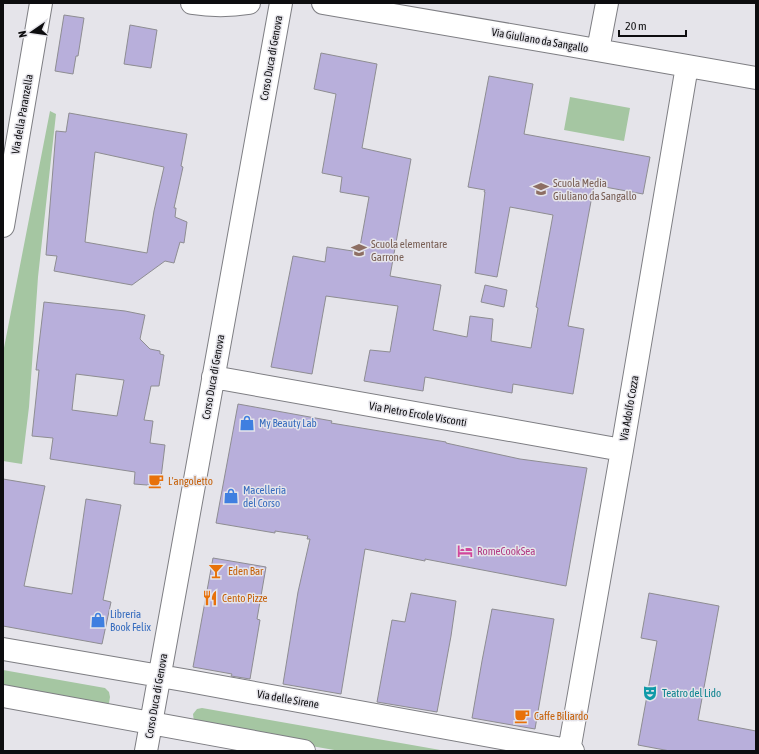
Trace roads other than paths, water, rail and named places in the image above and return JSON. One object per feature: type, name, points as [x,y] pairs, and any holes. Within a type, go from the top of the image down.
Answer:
[{"type":"street","name":"Via della Paranzella","points":[[3,226],[42,3]]},
{"type":"street","points":[[192,3],[225,6],[249,3]]},
{"type":"street","name":"Corso Duca di Genova","points":[[146,751],[280,3]]},
{"type":"street","name":"Via Giuliano da Sangallo","points":[[323,3],[756,78]]},
{"type":"street","points":[[598,50],[607,3]]},
{"type":"street","name":"Via Adolfo Cozza","points":[[570,751],[687,66]]},
{"type":"street","name":"Via Pietro Ercole Visconti","points":[[213,377],[622,450]]},
{"type":"street","name":"Via delle Sirene","points":[[3,649],[160,676],[570,751]]},
{"type":"street","points":[[3,696],[304,751]]},
{"type":"place","name":"Scuola Media Giuliano da Sangallo","points":[[541,189]]},
{"type":"place","name":"Scuola elementare Garrone","points":[[359,250]]},
{"type":"place","name":"My Beauty Lab","points":[[247,423]]},
{"type":"place","name":"L'angoletto","points":[[156,481]]},
{"type":"place","name":"Macelleria del Corso","points":[[231,496]]},
{"type":"place","name":"RomeCookSea","points":[[465,551]]},
{"type":"place","name":"Eden Bar","points":[[216,571]]},
{"type":"place","name":"Cento Pizze","points":[[210,598]]},
{"type":"place","name":"Libreria Book Felix","points":[[98,620]]},
{"type":"place","name":"Teatro del Lido","points":[[650,693]]},
{"type":"place","name":"Caffe Biliardo","points":[[522,716]]}]
